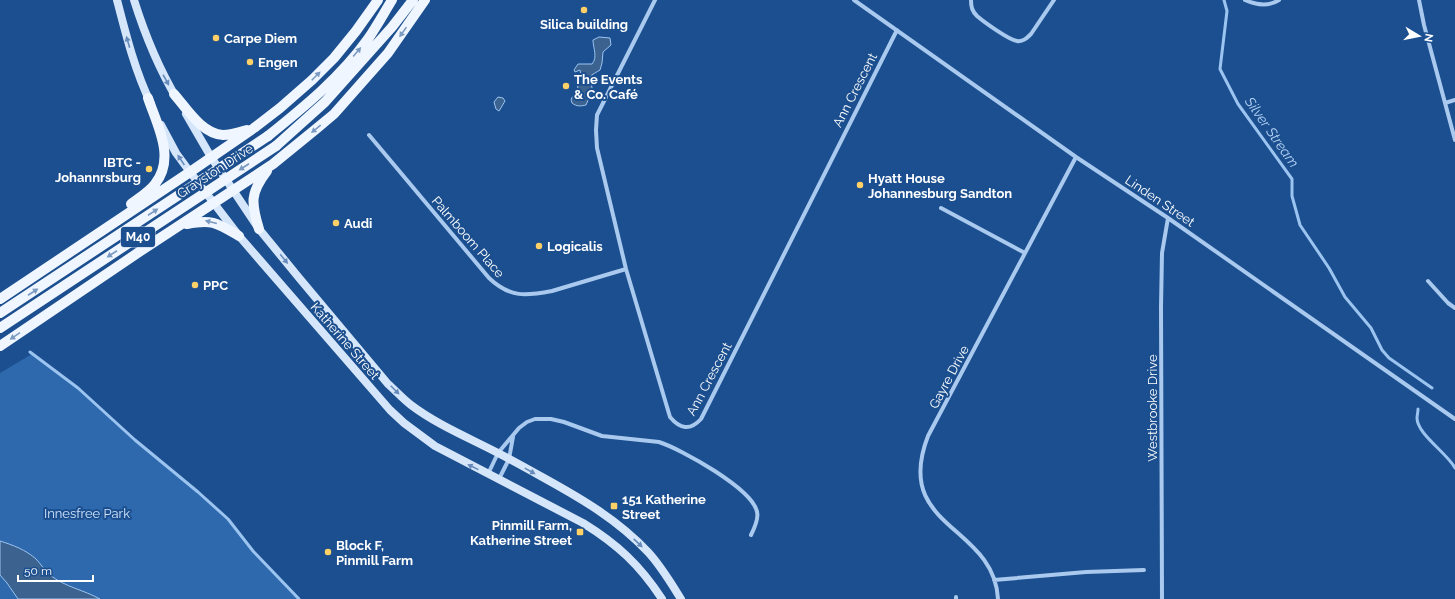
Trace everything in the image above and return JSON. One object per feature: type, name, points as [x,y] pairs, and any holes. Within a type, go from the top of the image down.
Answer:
[{"type":"main road","name":"Katherine Street","points":[[116,0],[129,48],[148,98],[170,142],[190,172],[239,236],[390,410],[404,423],[435,446],[583,523],[616,546],[637,566],[662,599]]},
{"type":"main road","name":"Katherine Street","points":[[134,0],[164,77],[211,157],[260,229],[388,384],[410,404],[436,421],[588,502],[623,528],[648,552],[664,572],[681,599]]},
{"type":"main road","points":[[0,299],[254,128],[301,90],[334,58],[356,31],[378,0]]},
{"type":"main road","name":"Grayston Drive","points":[[0,313],[268,136],[310,102],[328,84],[368,39],[392,0]]},
{"type":"main road","name":"Grayston Drive","points":[[0,328],[276,146],[325,102],[392,27],[413,0]]},
{"type":"main road","points":[[0,346],[273,164],[334,114],[388,53],[425,0]]},
{"type":"main road","points":[[174,94],[199,123],[211,132],[223,135],[254,128]]},
{"type":"main road","points":[[63,257],[144,194],[155,184],[161,175],[165,162],[165,148],[148,98]]},
{"type":"main road","points":[[260,229],[254,211],[255,189],[273,164]]},
{"type":"main road","points":[[180,225],[208,221],[222,225],[239,236]]},
{"type":"street","points":[[652,0],[653,5]]},
{"type":"street","name":"Ann Crescent","points":[[655,0],[597,115],[597,148],[626,269],[670,417],[678,425],[688,427],[696,425],[701,419],[897,30]]},
{"type":"street","name":"Linden Street","points":[[854,0],[1076,157],[1168,218],[1455,419]]},
{"type":"street","points":[[971,0],[971,6],[977,16],[1012,40],[1019,41],[1027,38],[1031,34],[1054,0]]},
{"type":"street","points":[[1245,0],[1259,5],[1279,0]]},
{"type":"street","points":[[1419,0],[1424,25],[1455,140]]},
{"type":"street","points":[[1445,103],[1455,100]]},
{"type":"street","name":"Palmboom Place","points":[[369,135],[489,278],[501,289],[528,295],[541,293],[626,269]]},
{"type":"street","name":"Gayre Drive","points":[[998,599],[998,588],[987,564],[977,549],[941,518],[928,502],[924,494],[921,461],[923,448],[1076,157]]},
{"type":"street","points":[[941,208],[1025,253]]},
{"type":"street","name":"Westbrooke Drive","points":[[1162,599],[1162,253],[1168,218]]},
{"type":"street","points":[[1428,281],[1448,303],[1455,308]]},
{"type":"street","points":[[488,474],[498,453],[523,424],[535,419],[564,422],[602,436],[659,442],[667,444],[719,473],[751,501],[758,513],[751,536]]},
{"type":"street","points":[[499,479],[509,459],[514,435]]},
{"type":"street","points":[[994,580],[1086,572],[1144,570]]},
{"type":"green space","name":"Innesfree Park","points":[[32,354],[78,388],[135,440],[228,519],[253,551],[299,599],[0,599],[0,373]]},
{"type":"shaded area","points":[[599,37],[610,38],[611,45],[603,52],[600,70],[590,77],[592,90],[586,105],[576,105],[572,103],[571,99],[579,93],[576,79],[581,77],[580,70],[575,72],[574,70],[578,64],[592,64],[595,58],[593,40]]},
{"type":"shaded area","points":[[498,97],[503,98],[505,101],[499,111],[496,109],[494,102]]},
{"type":"shaded area","points":[[0,541],[24,550],[36,559],[48,573],[56,579],[100,599],[18,599],[0,575]]},
{"type":"waterway","name":"Silver Stream","points":[[1224,0],[1227,11],[1220,69],[1238,104],[1292,179],[1292,196],[1300,225],[1329,268],[1345,297],[1371,328],[1382,350],[1389,358],[1432,388]]},
{"type":"waterway","points":[[30,352],[78,388],[135,440],[228,519],[253,551],[299,599]]},
{"type":"waterway","points":[[1418,409],[1418,424],[1427,437],[1446,456],[1455,468]]},
{"type":"place","name":"Silica building","points":[[584,10]]},
{"type":"place","name":"Carpe Diem","points":[[216,38]]},
{"type":"place","name":"Engen","points":[[250,62]]},
{"type":"place","name":"The Events & Co. Café","points":[[566,86]]},
{"type":"place","name":"IBTC - Johannrsburg","points":[[149,169]]},
{"type":"place","name":"Hyatt House Johannesburg Sandton","points":[[860,185]]},
{"type":"place","name":"Audi","points":[[336,223]]},
{"type":"place","name":"Logicalis","points":[[539,246]]},
{"type":"place","name":"PPC","points":[[195,285]]},
{"type":"place","name":"151 Katherine Street","points":[[614,506]]},
{"type":"place","name":"Pinmill Farm, Katherine Street","points":[[580,532]]},
{"type":"place","name":"Block F, Pinmill Farm","points":[[328,552]]}]
